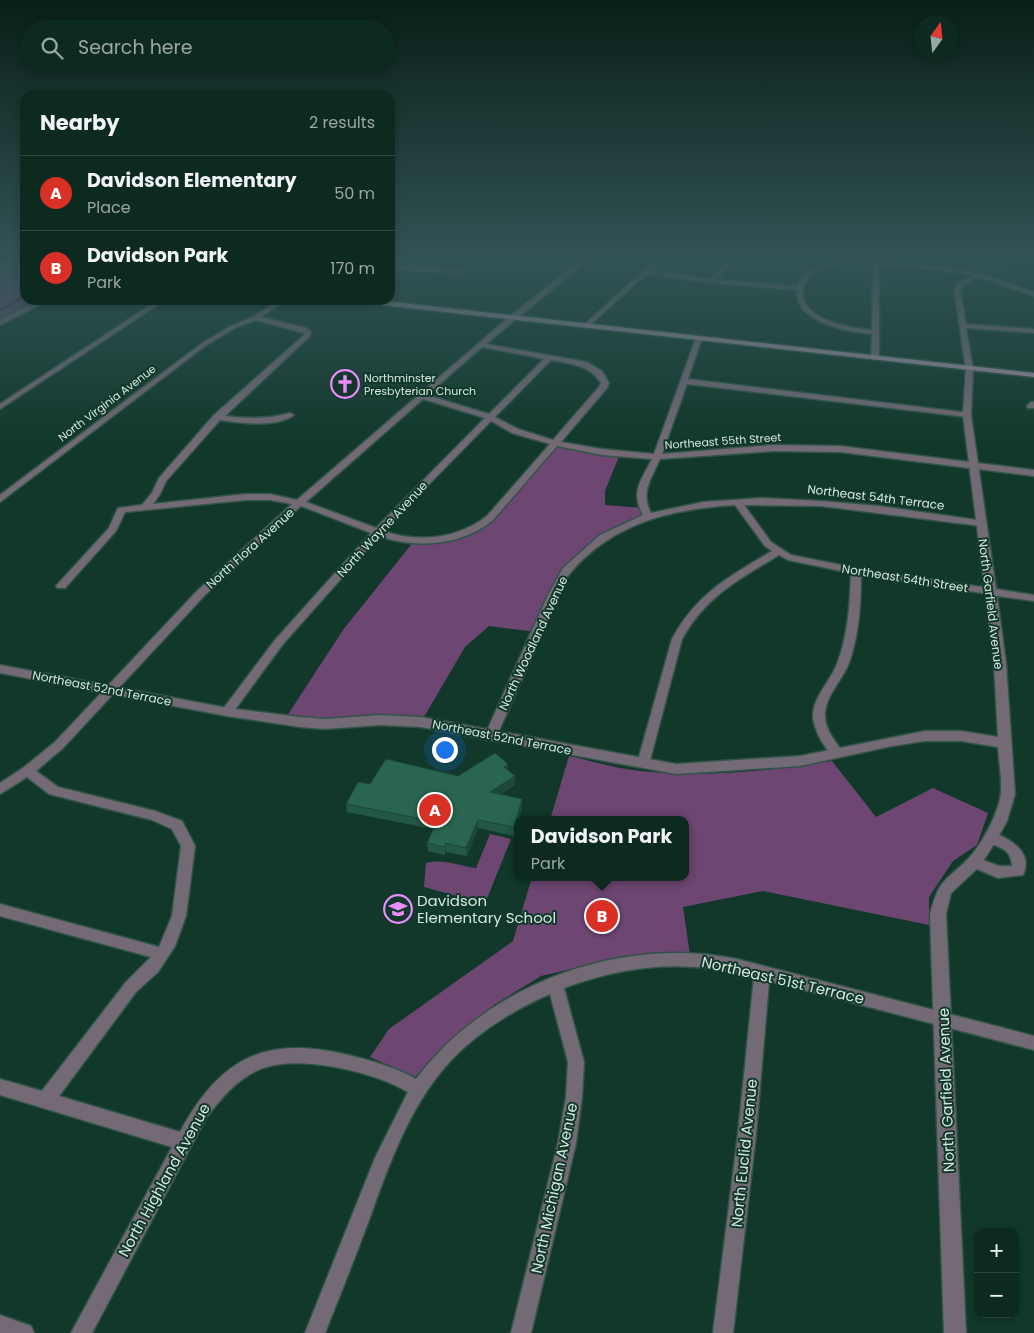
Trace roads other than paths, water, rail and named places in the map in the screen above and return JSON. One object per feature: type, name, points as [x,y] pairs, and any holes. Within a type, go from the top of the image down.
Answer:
[{"type":"main road","points":[[550,322],[1034,375]]},
{"type":"street","points":[[0,407],[128,322]]},
{"type":"street","name":"North Virginia Avenue","points":[[0,498],[203,345],[245,322]]},
{"type":"street","points":[[146,506],[176,462],[217,417],[307,336],[308,331],[272,322]]},
{"type":"street","name":"North Flora Avenue","points":[[0,789],[28,771],[59,745],[89,714],[110,688],[201,593],[299,503],[506,322]]},
{"type":"street","points":[[586,326],[590,322]]},
{"type":"street","points":[[831,322],[844,327],[875,332]]},
{"type":"street","points":[[875,322],[875,358]]},
{"type":"street","points":[[963,322],[969,368]]},
{"type":"street","points":[[964,326],[1034,331]]},
{"type":"street","points":[[649,517],[641,503],[641,492],[657,457],[699,338]]},
{"type":"street","points":[[61,586],[113,529],[121,510],[146,506],[256,497],[320,508],[339,519],[404,540],[425,541],[450,538],[472,531],[490,518],[605,383],[603,377],[584,364],[481,345]]},
{"type":"street","name":"North Wayne Avenue","points":[[227,712],[279,642],[378,531],[549,358]]},
{"type":"street","name":"North Garfield Avenue","points":[[955,1333],[938,914],[940,902],[951,882],[975,862],[991,837],[1000,821],[1008,794],[1000,664],[967,415],[969,368]]},
{"type":"street","points":[[684,381],[967,415]]},
{"type":"street","name":"Northeast 55th Street","points":[[423,396],[452,403],[489,417],[515,431],[555,443],[602,452],[657,457],[714,455],[774,448],[823,448],[1034,473]]},
{"type":"street","points":[[217,417],[274,421],[290,415]]},
{"type":"street","name":"Northeast 54th Terrace","points":[[649,517],[685,508],[737,502],[819,501],[981,523]]},
{"type":"street","points":[[643,764],[677,638],[682,627],[706,597],[778,552],[768,544],[737,502]]},
{"type":"street","name":"North Woodland Avenue","points":[[491,735],[566,571],[577,558],[605,535],[649,517]]},
{"type":"street","name":"Northeast 54th Street","points":[[778,552],[793,558],[856,571],[1034,598]]},
{"type":"street","points":[[837,753],[824,736],[820,726],[819,713],[821,705],[842,664],[850,640],[856,616],[856,571]]},
{"type":"street","name":"Northeast 52nd Terrace","points":[[0,669],[110,688],[227,712],[318,724],[380,720],[421,722],[676,769],[800,761],[925,736],[961,736],[1005,743]]},
{"type":"street","points":[[28,771],[54,791],[155,816],[176,826],[188,846],[179,916],[175,931],[163,954],[146,974],[131,987],[45,1101]]},
{"type":"street","points":[[975,862],[998,872],[1018,871],[1020,862],[1016,852],[1007,844],[991,837]]},
{"type":"street","points":[[0,910],[163,954]]},
{"type":"street","name":"Northeast 51st Terrace","points":[[418,1089],[438,1063],[489,1019],[516,1002],[555,984],[622,964],[668,958],[722,963],[1034,1043]]},
{"type":"street","name":"North Euclid Avenue","points":[[723,1333],[747,1134],[762,973]]},
{"type":"street","name":"North Michigan Avenue","points":[[521,1333],[566,1143],[574,1097],[576,1062],[555,984]]},
{"type":"street","name":"North Highland Avenue","points":[[81,1333],[183,1142],[212,1095],[231,1077],[252,1064],[283,1054],[304,1053],[333,1058],[391,1076],[408,1082],[418,1089]]},
{"type":"street","points":[[0,1087],[183,1142]]},
{"type":"street","points":[[314,1333],[381,1164],[418,1089]]},
{"type":"street","points":[[0,1325],[24,1333]]},
{"type":"place","name":"Northminster Presbyterian Church","points":[[345,384]]},
{"type":"place","name":"Davidson Elementary","points":[[435,810]]},
{"type":"place","name":"Davidson Elementary School","points":[[398,909]]},
{"type":"place","name":"Davidson Park","points":[[602,916]]}]
